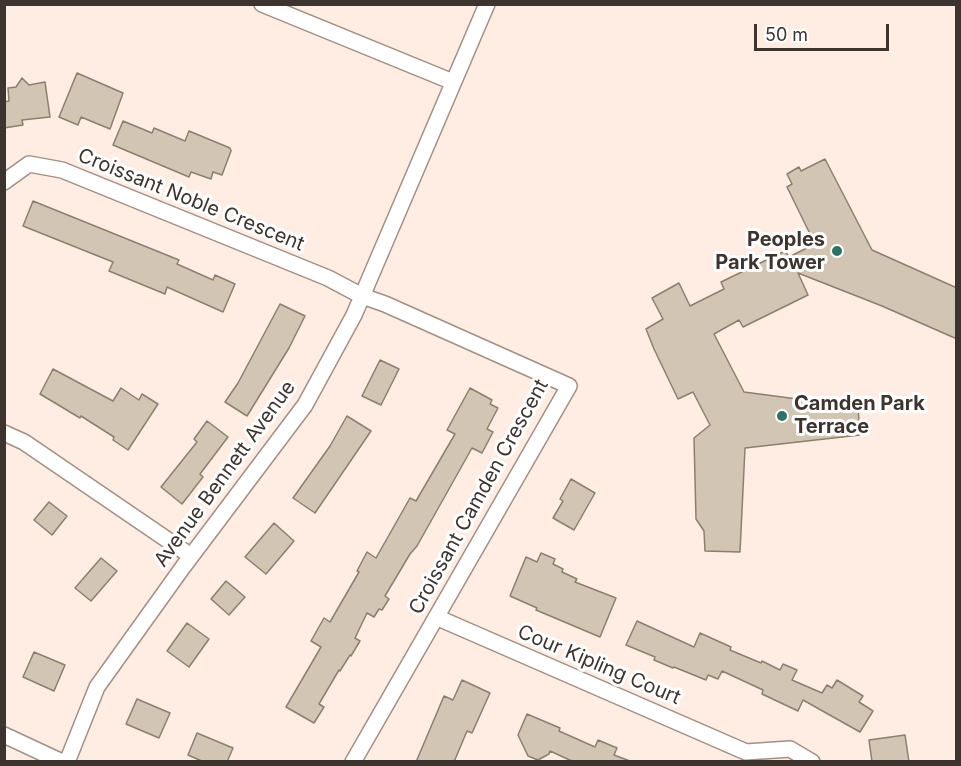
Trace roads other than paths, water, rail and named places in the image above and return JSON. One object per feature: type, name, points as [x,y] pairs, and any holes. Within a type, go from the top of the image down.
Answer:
[{"type":"street","points":[[262,4],[453,82]]},
{"type":"street","name":"Avenue Bennett Avenue","points":[[68,762],[97,687],[191,556],[305,405],[350,324],[487,4]]},
{"type":"street","name":"Croissant Noble Crescent","points":[[4,182],[29,164],[62,170],[328,278],[362,296]]},
{"type":"street","name":"Croissant Camden Crescent","points":[[353,762],[569,386],[385,304],[362,296]]},
{"type":"street","points":[[4,433],[24,442],[191,556]]},
{"type":"street","name":"Cour Kipling Court","points":[[436,617],[750,757],[790,749],[812,762]]},
{"type":"street","points":[[4,735],[62,762]]},
{"type":"place","name":"Peoples Park Tower","points":[[837,251]]},
{"type":"place","name":"Camden Park Terrace","points":[[782,416]]}]
